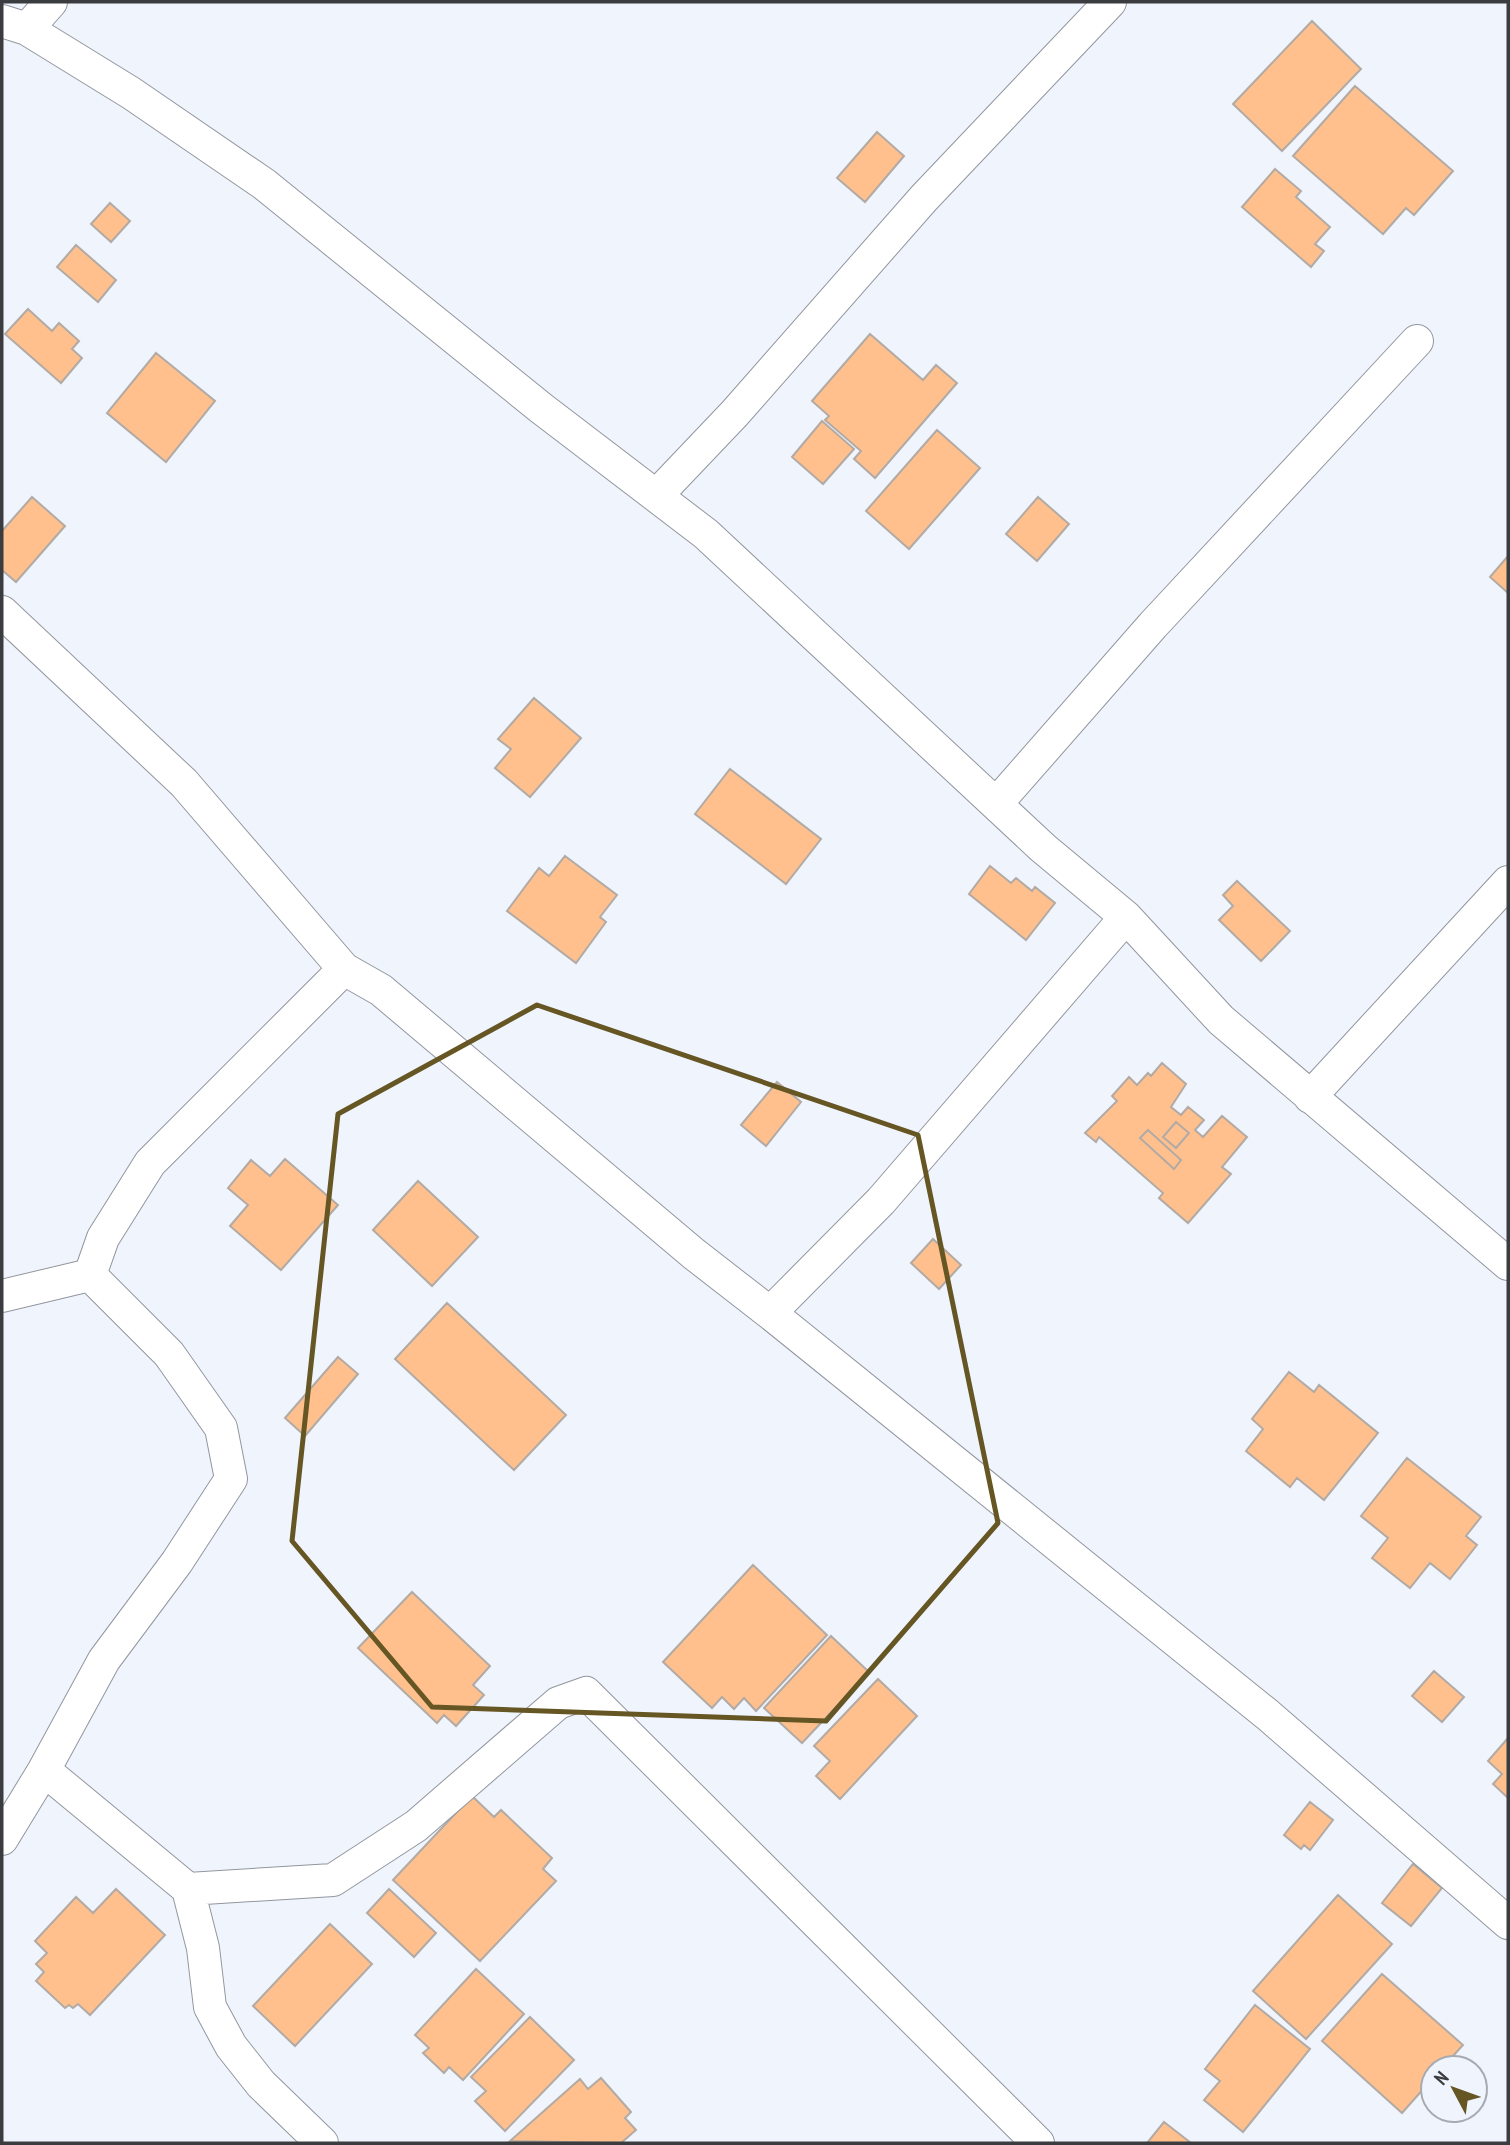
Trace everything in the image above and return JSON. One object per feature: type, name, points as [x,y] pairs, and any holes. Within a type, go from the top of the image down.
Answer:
[{"type":"street","points":[[51,2],[14,25],[131,93],[264,184],[541,408],[706,534],[1043,848],[1126,917],[1222,1020],[1508,1264]]},
{"type":"street","points":[[657,495],[735,413],[924,198],[1110,2]]},
{"type":"street","points":[[997,803],[1153,625],[1417,341]]},
{"type":"street","points":[[4,619],[184,783],[344,969],[381,990],[694,1254],[771,1312],[1268,1714],[1508,1923]]},
{"type":"street","points":[[1310,1097],[1508,882]]},
{"type":"street","points":[[771,1312],[881,1201],[1126,917]]},
{"type":"street","points":[[90,1275],[103,1238],[150,1163],[344,969]]},
{"type":"street","points":[[2,1296],[90,1275]]},
{"type":"street","points":[[2,1839],[44,1770],[104,1660],[177,1562],[231,1479],[221,1428],[169,1354],[90,1275]]},
{"type":"street","points":[[188,1889],[333,1881],[416,1826],[558,1703],[586,1693],[1038,2143]]},
{"type":"street","points":[[44,1770],[188,1889],[203,1948],[210,2007],[231,2046],[261,2084],[322,2143]]},
{"type":"highlighted area","points":[[537,1005],[918,1135],[998,1523],[826,1721],[432,1707],[292,1541],[338,1114]]},
{"type":"building","points":[[1312,21],[1361,69],[1282,151],[1233,104]]},
{"type":"building","points":[[1355,86],[1453,171],[1414,215],[1406,208],[1383,234],[1293,156]]},
{"type":"building","points":[[877,132],[904,156],[865,202],[837,178]]},
{"type":"building","points":[[1275,169],[1301,191],[1296,197],[1330,227],[1315,244],[1324,251],[1311,267],[1242,207]]},
{"type":"building","points":[[110,203],[130,221],[111,242],[91,224]]},
{"type":"building","points":[[76,245],[116,280],[98,302],[57,267]]},
{"type":"building","points":[[28,309],[52,331],[59,323],[79,341],[72,349],[82,358],[61,383],[5,334]]},
{"type":"building","points":[[870,334],[923,380],[936,365],[957,383],[875,478],[854,459],[861,451],[825,420],[829,416],[812,401]]},
{"type":"building","points":[[156,353],[215,401],[166,462],[107,413]]},
{"type":"building","points":[[822,421],[854,449],[823,484],[792,457]]},
{"type":"building","points":[[937,430],[980,468],[909,549],[866,511]]},
{"type":"building","points":[[32,497],[65,526],[16,582],[2,570],[2,531]]},
{"type":"building","points":[[1038,497],[1069,524],[1037,561],[1006,534]]},
{"type":"building","points":[[1508,556],[1508,593],[1490,577]]},
{"type":"building","points":[[534,698],[581,738],[530,797],[495,768],[511,749],[498,739]]},
{"type":"building","points":[[730,769],[821,839],[786,884],[695,814]]},
{"type":"building","points":[[565,856],[617,895],[600,917],[606,922],[576,963],[507,911],[539,868],[549,876]]},
{"type":"building","points":[[990,866],[1011,883],[1016,878],[1032,891],[1035,887],[1055,903],[1026,940],[969,894]]},
{"type":"building","points":[[1237,881],[1290,931],[1261,961],[1219,920],[1233,906],[1223,895]]},
{"type":"building","points":[[1162,1063],[1186,1084],[1171,1107],[1181,1115],[1188,1107],[1204,1120],[1195,1130],[1203,1137],[1222,1116],[1247,1137],[1222,1167],[1231,1174],[1188,1223],[1159,1198],[1163,1193],[1099,1137],[1096,1142],[1085,1133],[1117,1101],[1112,1096],[1129,1077],[1137,1085],[1148,1073],[1151,1076]]},
{"type":"building","points":[[777,1082],[801,1102],[766,1146],[741,1125]]},
{"type":"building","points":[[1176,1122],[1189,1133],[1176,1148],[1163,1137]]},
{"type":"building","points":[[1148,1130],[1181,1160],[1174,1169],[1140,1138]]},
{"type":"building","points":[[285,1159],[338,1205],[281,1270],[230,1226],[248,1205],[228,1188],[251,1160],[270,1176]]},
{"type":"building","points":[[418,1181],[478,1237],[432,1286],[373,1230]]},
{"type":"building","points":[[933,1239],[961,1265],[939,1289],[911,1263]]},
{"type":"building","points":[[447,1303],[566,1415],[514,1470],[395,1359]]},
{"type":"building","points":[[338,1357],[358,1374],[305,1436],[285,1418]]},
{"type":"building","points":[[1289,1372],[1314,1392],[1319,1385],[1378,1433],[1324,1500],[1297,1478],[1290,1487],[1246,1451],[1263,1429],[1252,1419]]},
{"type":"building","points":[[1407,1458],[1481,1517],[1466,1536],[1477,1545],[1450,1579],[1430,1563],[1410,1588],[1372,1558],[1388,1538],[1361,1516]]},
{"type":"building","points":[[753,1565],[827,1635],[756,1711],[744,1698],[734,1709],[722,1697],[712,1708],[663,1662]]},
{"type":"building","points":[[412,1592],[490,1666],[473,1685],[484,1695],[456,1726],[444,1715],[437,1723],[358,1648]]},
{"type":"building","points":[[831,1636],[869,1672],[802,1743],[764,1708]]},
{"type":"building","points":[[1434,1671],[1464,1697],[1442,1722],[1412,1696]]},
{"type":"building","points":[[878,1679],[917,1716],[840,1799],[816,1776],[830,1761],[814,1746]]},
{"type":"building","points":[[1508,1738],[1508,1798],[1493,1784],[1502,1774],[1488,1761]]},
{"type":"building","points":[[472,1796],[494,1817],[501,1810],[552,1858],[543,1869],[556,1881],[480,1961],[393,1880]]},
{"type":"building","points":[[1310,1802],[1333,1820],[1310,1850],[1304,1845],[1301,1849],[1284,1835]]},
{"type":"building","points":[[1413,1864],[1442,1888],[1411,1926],[1382,1903]]},
{"type":"building","points":[[116,1889],[165,1935],[90,2015],[78,2004],[73,2008],[69,2005],[65,2008],[36,1981],[44,1972],[36,1964],[47,1953],[35,1941],[76,1897],[93,1913]]},
{"type":"building","points":[[389,1889],[436,1933],[414,1957],[367,1913]]},
{"type":"building","points":[[1338,1895],[1392,1944],[1306,2039],[1253,1991]]},
{"type":"building","points":[[330,1924],[372,1964],[295,2046],[253,2006]]},
{"type":"building","points":[[476,1969],[524,2014],[463,2080],[449,2067],[444,2073],[423,2053],[429,2048],[415,2035]]},
{"type":"building","points":[[1382,1974],[1463,2045],[1455,2054],[1419,2054],[1419,2094],[1402,2113],[1322,2041]]},
{"type":"building","points":[[1255,2005],[1310,2049],[1243,2132],[1204,2100],[1220,2081],[1205,2069]]},
{"type":"building","points":[[530,2017],[574,2060],[505,2131],[475,2101],[486,2091],[471,2077]]},
{"type":"building","points":[[601,2078],[631,2112],[625,2118],[636,2130],[621,2143],[510,2141],[580,2079],[588,2089]]},
{"type":"building","points":[[1164,2122],[1191,2143],[1147,2143]]}]
